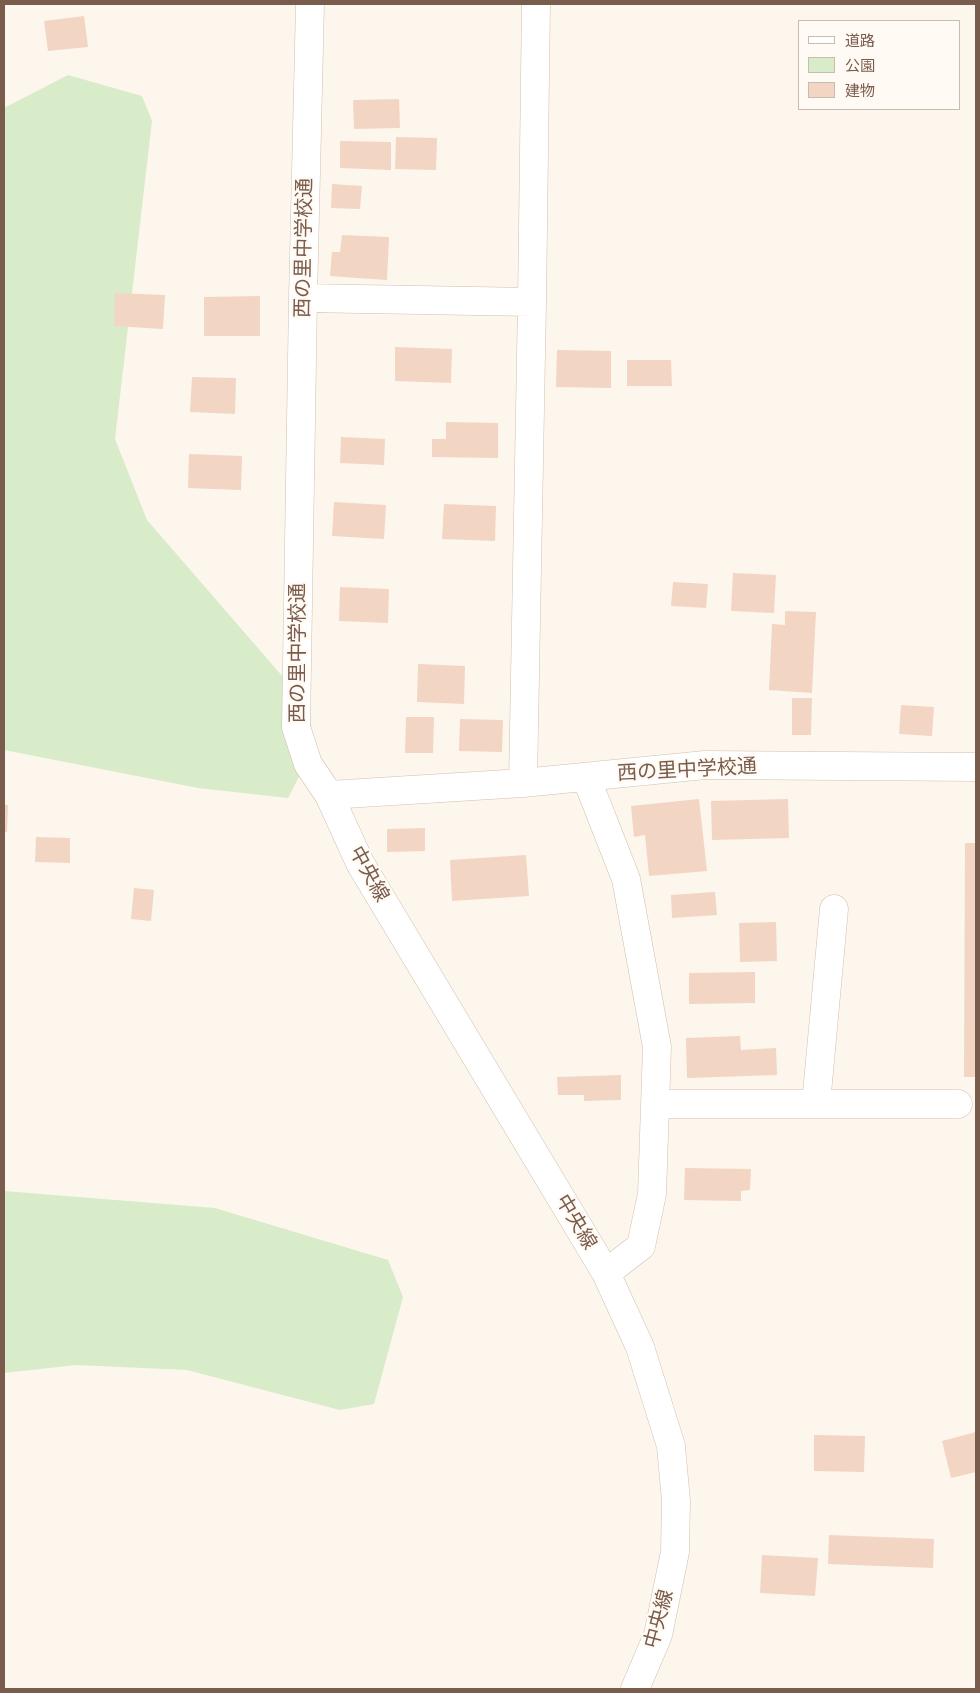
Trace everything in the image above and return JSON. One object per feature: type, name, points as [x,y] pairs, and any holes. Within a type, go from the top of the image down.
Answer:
[{"type":"street","name":"西の里中学校通","points":[[310,4],[296,727],[308,764],[329,795],[523,783],[706,765],[976,767]]},
{"type":"street","points":[[523,783],[536,4]]},
{"type":"street","points":[[303,298],[532,302]]},
{"type":"street","points":[[586,777],[626,879],[657,1047],[652,1194],[641,1246],[606,1273]]},
{"type":"street","name":"中央線","points":[[329,795],[360,863],[606,1273],[640,1347],[671,1446],[676,1501],[675,1552],[658,1635],[635,1689]]},
{"type":"street","points":[[816,1104],[834,909]]},
{"type":"street","points":[[655,1104],[958,1104]]},
{"type":"green space","points":[[68,75],[142,96],[152,121],[115,439],[147,520],[309,707],[314,748],[288,798],[198,788],[4,750],[4,108]]},
{"type":"green space","points":[[4,1191],[215,1208],[388,1260],[403,1297],[374,1404],[340,1410],[187,1370],[76,1365],[4,1373]]},
{"type":"building","points":[[84,16],[88,47],[48,51],[44,21]]},
{"type":"building","points":[[399,99],[400,128],[354,129],[353,100]]},
{"type":"building","points":[[396,137],[437,138],[436,170],[395,169]]},
{"type":"building","points":[[340,141],[391,142],[391,170],[340,168]]},
{"type":"building","points":[[332,184],[362,186],[360,209],[331,208]]},
{"type":"building","points":[[342,235],[389,237],[387,280],[330,276],[332,252],[340,252]]},
{"type":"building","points":[[115,293],[165,295],[163,329],[114,326]]},
{"type":"building","points":[[260,296],[260,336],[204,336],[204,297]]},
{"type":"building","points":[[395,347],[452,349],[451,383],[395,381]]},
{"type":"building","points":[[557,350],[611,351],[611,388],[556,387]]},
{"type":"building","points":[[627,360],[671,360],[672,386],[627,386]]},
{"type":"building","points":[[192,377],[236,378],[235,414],[190,412]]},
{"type":"building","points":[[446,422],[498,423],[498,458],[432,457],[432,439],[446,439]]},
{"type":"building","points":[[341,437],[385,439],[384,465],[340,463]]},
{"type":"building","points":[[189,454],[242,456],[241,490],[188,488]]},
{"type":"building","points":[[334,502],[386,505],[384,539],[332,536]]},
{"type":"building","points":[[444,504],[496,506],[495,541],[442,539]]},
{"type":"building","points":[[733,573],[776,575],[774,613],[731,611]]},
{"type":"building","points":[[673,582],[708,584],[706,608],[671,606]]},
{"type":"building","points":[[340,587],[389,589],[388,623],[339,621]]},
{"type":"building","points":[[785,611],[816,612],[812,693],[769,690],[772,624],[785,625]]},
{"type":"building","points":[[418,664],[465,666],[464,704],[417,702]]},
{"type":"building","points":[[792,698],[812,698],[811,735],[792,735]]},
{"type":"building","points":[[901,705],[934,707],[932,736],[899,734]]},
{"type":"building","points":[[406,717],[434,717],[433,753],[405,753]]},
{"type":"building","points":[[460,719],[503,720],[502,752],[459,751]]},
{"type":"building","points":[[699,799],[707,871],[649,876],[645,835],[634,837],[631,806]]},
{"type":"building","points":[[788,799],[789,838],[712,840],[711,801]]},
{"type":"building","points":[[4,805],[8,805],[7,832],[4,832]]},
{"type":"building","points":[[425,828],[425,851],[387,852],[387,829]]},
{"type":"building","points":[[36,837],[70,838],[70,863],[35,862]]},
{"type":"building","points":[[965,843],[976,843],[976,1077],[964,1077]]},
{"type":"building","points":[[526,855],[529,896],[452,901],[450,860]]},
{"type":"building","points":[[134,888],[154,890],[151,921],[131,919]]},
{"type":"building","points":[[715,892],[717,915],[672,918],[671,895]]},
{"type":"building","points":[[776,922],[777,961],[740,962],[739,923]]},
{"type":"building","points":[[755,972],[755,1003],[689,1004],[689,973]]},
{"type":"building","points":[[740,1036],[741,1050],[776,1048],[777,1075],[687,1078],[686,1038]]},
{"type":"building","points":[[621,1075],[621,1100],[584,1101],[584,1095],[558,1095],[557,1077]]},
{"type":"building","points":[[685,1168],[751,1169],[750,1190],[741,1191],[741,1201],[684,1200]]},
{"type":"building","points":[[976,1432],[976,1472],[951,1478],[942,1441]]},
{"type":"building","points":[[814,1435],[865,1436],[864,1472],[814,1471]]},
{"type":"building","points":[[829,1535],[934,1539],[933,1568],[828,1564]]},
{"type":"building","points":[[762,1555],[818,1558],[815,1596],[760,1593]]}]
